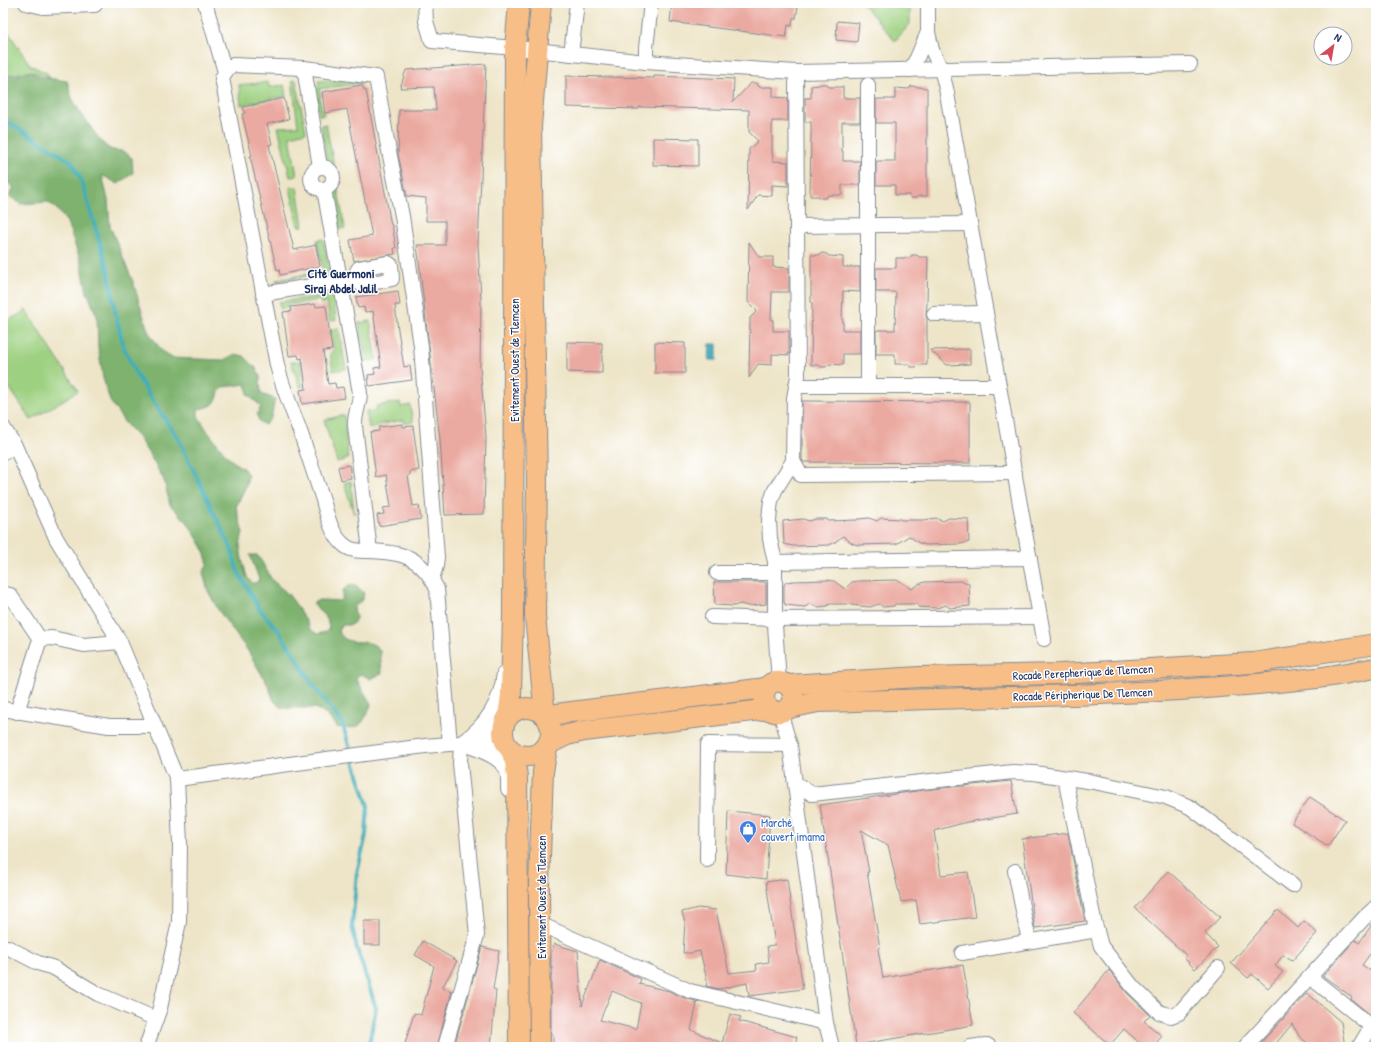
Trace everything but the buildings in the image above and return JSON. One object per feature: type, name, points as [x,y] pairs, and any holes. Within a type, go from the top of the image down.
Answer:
[{"type":"highway","name":"Evitement Ouest de Tlemcen","points":[[519,3],[515,48],[512,685],[507,719],[503,728],[504,740],[510,749],[515,762],[517,776],[519,1047]]},
{"type":"highway","name":"Evitement Ouest de Tlemcen","points":[[540,1047],[540,846],[543,772],[552,731],[546,717],[535,616],[537,483],[531,126],[541,3]]},
{"type":"highway","name":"Rocade Perepherique de Tlemcen","points":[[546,717],[557,714],[778,685],[920,677],[1060,674],[1253,663],[1376,644]]},
{"type":"highway","name":"Rocade Péripherique De Tlemcen","points":[[548,746],[567,735],[584,730],[780,710],[818,702],[1140,692],[1309,679],[1376,668]]},
{"type":"highway","points":[[778,685],[793,694],[792,704],[780,710],[764,702],[764,697],[778,685]]},
{"type":"highway","points":[[507,719],[513,713],[524,708],[535,709],[546,717]]},
{"type":"highway","points":[[510,749],[515,753],[526,757],[538,754],[548,746]]},
{"type":"street","points":[[26,3],[43,7],[95,5],[95,3]]},
{"type":"street","points":[[205,3],[224,72]]},
{"type":"street","points":[[425,3],[426,21],[432,41],[538,50],[646,62],[796,72],[1190,64]]},
{"type":"street","points":[[570,54],[577,3]]},
{"type":"street","points":[[646,62],[651,3]]},
{"type":"street","points":[[928,3],[928,32],[932,50],[941,69],[946,88],[1044,639]]},
{"type":"street","points":[[910,70],[928,32]]},
{"type":"street","points":[[432,579],[437,557],[421,346],[402,216],[376,77],[304,68],[233,65],[224,72],[222,78],[263,294],[282,384],[302,435],[330,523],[337,538],[348,549],[357,551],[388,552],[405,555],[424,569],[432,579],[437,589],[455,743],[460,763],[477,935],[445,1047]]},
{"type":"street","points":[[304,68],[320,167],[313,170],[310,180],[314,187],[319,190],[324,189],[360,393],[355,426],[370,551]]},
{"type":"street","points":[[796,72],[798,376],[794,398],[793,461],[801,475]]},
{"type":"street","points":[[868,85],[868,386]]},
{"type":"street","points":[[797,226],[970,224]]},
{"type":"street","points":[[263,294],[358,278]]},
{"type":"street","points":[[934,314],[986,313]]},
{"type":"street","points":[[796,386],[999,386]]},
{"type":"street","points":[[3,427],[15,446],[56,538],[120,642],[177,779],[180,844],[179,922],[160,1008],[146,1047]]},
{"type":"street","points":[[3,453],[15,446]]},
{"type":"street","points":[[778,685],[775,619],[775,567],[770,539],[769,521],[770,509],[775,490],[793,461]]},
{"type":"street","points":[[783,477],[801,475],[1015,473]]},
{"type":"street","points":[[717,573],[775,567],[1030,558]]},
{"type":"street","points":[[455,743],[471,736],[488,718],[496,705],[502,689],[504,674],[507,580],[513,571]]},
{"type":"street","points":[[3,594],[10,595],[40,639]]},
{"type":"street","points":[[712,617],[775,619],[1040,617]]},
{"type":"street","points":[[40,639],[52,638],[84,645],[120,642]]},
{"type":"street","points":[[40,639],[10,711],[109,726],[155,726]]},
{"type":"street","points":[[780,710],[790,745],[826,1023],[832,1047]]},
{"type":"street","points":[[455,743],[487,734],[507,719]]},
{"type":"street","points":[[455,743],[492,756],[505,767],[508,778],[508,811],[517,828]]},
{"type":"street","points":[[177,779],[455,743],[481,743],[510,749]]},
{"type":"street","points":[[707,860],[708,744],[790,745]]},
{"type":"street","points":[[795,783],[812,794],[1013,772],[1034,773],[1094,782],[1166,797],[1190,807],[1293,885]]},
{"type":"street","points":[[1065,778],[1101,946],[1133,987],[1159,1012],[1170,1016],[1179,1013],[1218,968]]},
{"type":"street","points":[[1015,871],[1029,941]]},
{"type":"street","points":[[1245,1047],[1376,906]]},
{"type":"street","points":[[540,924],[690,991],[826,1023]]},
{"type":"street","points":[[962,952],[1097,930]]},
{"type":"street","points":[[7,947],[38,963],[54,968],[98,994],[156,1019]]},
{"type":"street","points":[[1310,977],[1374,1028],[1359,1047]]},
{"type":"street","points":[[970,1047],[987,1045],[990,1047]]},
{"type":"green space","points":[[862,3],[910,3],[910,24],[895,41]]},
{"type":"green space","points":[[3,15],[5,18],[5,27],[30,65],[47,73],[50,78],[31,71],[3,76]]},
{"type":"green space","points":[[31,72],[40,77],[67,81],[72,98],[100,140],[110,149],[123,151],[132,158],[133,173],[118,184],[102,175],[108,200],[110,226],[133,282],[148,331],[156,343],[163,352],[172,358],[224,360],[235,354],[244,356],[256,368],[260,376],[261,394],[275,399],[271,418],[265,425],[259,421],[257,415],[261,406],[248,395],[246,384],[224,387],[219,391],[217,399],[213,404],[198,409],[198,416],[208,432],[227,456],[243,468],[248,475],[246,486],[236,507],[243,532],[240,546],[242,559],[247,577],[252,583],[256,583],[259,579],[250,555],[257,555],[272,580],[288,594],[310,629],[317,634],[326,632],[329,628],[327,619],[313,603],[319,600],[340,601],[343,590],[352,584],[356,585],[364,593],[361,601],[354,606],[356,619],[354,623],[351,625],[343,625],[338,630],[341,636],[349,641],[367,642],[380,650],[382,673],[371,679],[361,674],[356,677],[371,705],[365,718],[355,727],[337,727],[328,716],[315,708],[282,708],[274,701],[268,685],[248,651],[219,611],[208,591],[203,573],[208,564],[203,548],[188,523],[170,505],[164,480],[149,454],[138,437],[125,423],[110,401],[103,378],[98,347],[97,316],[87,292],[81,262],[67,222],[55,207],[48,202],[21,204],[9,196],[14,188],[6,181],[3,182],[3,78]]},
{"type":"green space","points":[[292,80],[296,80],[306,132],[290,136],[297,176],[290,177],[278,127],[298,126]]},
{"type":"green space","points":[[363,80],[363,83],[319,89],[321,97],[319,98],[324,115],[319,115],[314,87],[319,85],[318,81]]},
{"type":"green space","points":[[268,82],[269,87],[284,85],[286,96],[241,105],[239,85]]},
{"type":"green space","points":[[326,124],[334,166],[327,162],[321,125]]},
{"type":"green space","points":[[337,186],[345,228],[340,229],[333,191]]},
{"type":"green space","points":[[290,187],[297,187],[303,226],[298,226]]},
{"type":"green space","points":[[323,239],[330,271],[276,282],[276,280],[323,271],[317,240]]},
{"type":"green space","points":[[333,294],[336,320],[330,321],[327,303],[321,304],[320,300],[287,305],[288,308],[280,309],[279,302]]},
{"type":"green space","points":[[26,310],[78,391],[31,420],[3,378],[3,324]]},
{"type":"green space","points":[[370,321],[377,360],[366,361],[359,323]]},
{"type":"green space","points":[[339,329],[346,369],[333,371],[330,353],[334,352],[330,330]]},
{"type":"green space","points":[[301,361],[303,387],[300,387],[291,362]]},
{"type":"green space","points":[[400,402],[401,407],[410,405],[413,422],[405,424],[404,420],[369,428],[366,411],[377,410],[376,406]]},
{"type":"green space","points":[[344,415],[348,459],[337,462],[324,420]]},
{"type":"green space","points":[[351,481],[354,514],[344,483]]},
{"type":"water","points":[[710,344],[717,344],[717,360],[709,360]]},
{"type":"waterway","points":[[3,119],[72,162],[82,182],[108,270],[123,345],[135,372],[178,438],[231,548],[238,572],[260,610],[278,630],[312,684],[342,723],[368,806],[366,835],[357,873],[352,926],[357,949],[376,1008],[367,1047]]},
{"type":"place","name":"Marché couvert imama","points":[[748,844]]},
{"type":"district","name":"Cité Guermoni Siraj Abdel Jalil","points":[[341,280]]}]
